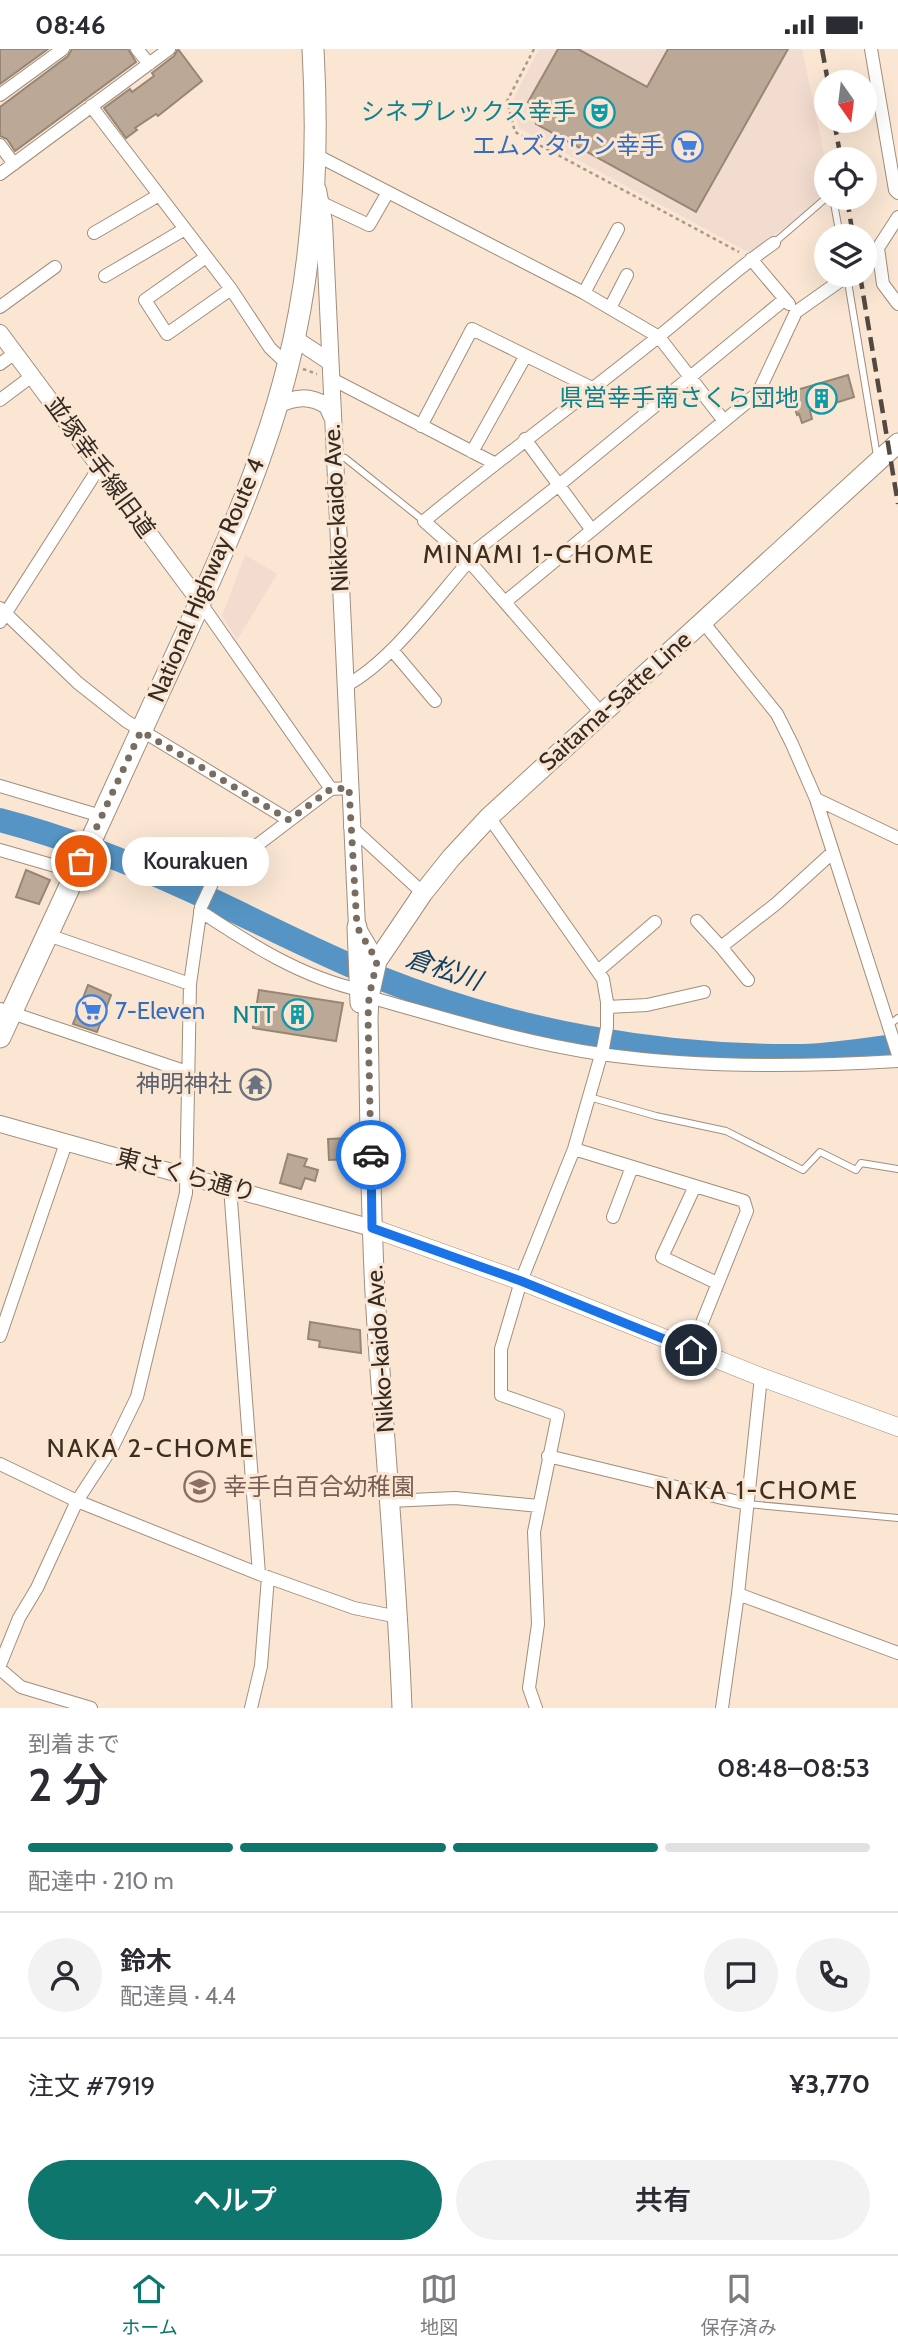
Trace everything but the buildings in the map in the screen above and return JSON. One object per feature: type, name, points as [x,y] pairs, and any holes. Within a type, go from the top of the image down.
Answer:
[{"type":"highway","name":"Nikko-kaido Ave.","points":[[313,49],[315,179]]},
{"type":"highway","name":"National Highway Route 4","points":[[0,1037],[6,1011],[48,935],[200,603],[255,470],[277,405],[294,338],[308,253],[315,179]]},
{"type":"main road","name":"Saitama-Satte Line","points":[[365,991],[370,964],[451,858],[489,817],[898,443]]},
{"type":"main road","points":[[357,927],[370,964]]},
{"type":"main road","name":"Nikko-kaido Ave.","points":[[365,991],[372,1228],[402,1708]]},
{"type":"main road","points":[[372,1228],[521,1281],[691,1350],[898,1427]]},
{"type":"street","points":[[0,95],[63,49]]},
{"type":"street","points":[[137,49],[149,64]]},
{"type":"street","points":[[0,174],[169,49]]},
{"type":"street","points":[[871,49],[895,190],[898,193]]},
{"type":"street","points":[[91,106],[231,289],[271,348],[288,365]]},
{"type":"street","points":[[0,145],[14,164]]},
{"type":"street","points":[[316,155],[584,293],[659,337],[724,421]]},
{"type":"street","name":"Nikko-kaido Ave.","points":[[315,179],[322,203],[350,826],[357,927]]},
{"type":"street","points":[[322,203],[369,225],[388,192]]},
{"type":"street","points":[[94,233],[159,195]]},
{"type":"street","points":[[898,218],[877,248],[883,284],[898,304]]},
{"type":"street","points":[[105,276],[185,229]]},
{"type":"street","points":[[584,293],[618,229]]},
{"type":"street","points":[[601,713],[467,560],[424,521],[774,243]]},
{"type":"street","points":[[206,257],[145,300],[167,334],[231,289]]},
{"type":"street","points":[[751,259],[796,311]]},
{"type":"street","points":[[0,307],[55,267]]},
{"type":"street","points":[[610,308],[627,275]]},
{"type":"street","points":[[505,603],[758,393],[796,311],[830,287]]},
{"type":"street","points":[[345,686],[357,680],[392,650],[467,560],[785,299]]},
{"type":"street","points":[[421,426],[472,329],[592,388]]},
{"type":"street","name":"並塚幸手線旧道","points":[[0,333],[200,603]]},
{"type":"street","points":[[294,338],[330,370],[421,426],[494,464]]},
{"type":"street","points":[[0,364],[15,353]]},
{"type":"street","points":[[472,452],[525,357]]},
{"type":"street","points":[[0,400],[33,376]]},
{"type":"street","points":[[277,405],[292,398],[306,397],[327,406],[332,417]]},
{"type":"street","points":[[525,439],[591,529]]},
{"type":"street","points":[[100,466],[2,614],[78,683],[141,731],[289,820]]},
{"type":"street","points":[[200,603],[331,789]]},
{"type":"street","points":[[703,622],[777,714],[816,799],[893,1022],[898,1055]]},
{"type":"street","points":[[392,650],[435,701]]},
{"type":"street","points":[[0,786],[97,825]]},
{"type":"street","points":[[91,1708],[21,1687],[0,1667],[19,1618],[37,1588],[77,1501],[113,1446],[137,1397],[186,1193],[190,984],[201,909],[215,877],[331,789],[349,788]]},
{"type":"street","points":[[816,799],[898,838]]},
{"type":"street","points":[[489,817],[603,979],[607,1007],[607,1027],[602,1051],[574,1149],[521,1281],[501,1349],[502,1395],[558,1415],[534,1532],[538,1624],[529,1688],[536,1708]]},
{"type":"street","points":[[350,826],[423,893]]},
{"type":"street","points":[[0,850],[79,866]]},
{"type":"street","points":[[721,947],[777,903],[833,852]]},
{"type":"street","points":[[201,909],[250,944],[293,967],[341,986],[535,1041],[720,1063],[809,1066],[898,1061]]},
{"type":"street","points":[[697,921],[748,980]]},
{"type":"street","points":[[598,971],[655,922]]},
{"type":"street","points":[[48,935],[190,984]]},
{"type":"street","points":[[607,1007],[647,1005],[704,992]]},
{"type":"street","points":[[6,1011],[187,1072]]},
{"type":"street","name":"東さくら通り","points":[[0,1124],[372,1228]]},
{"type":"street","points":[[0,1336],[66,1143]]},
{"type":"street","points":[[574,1149],[744,1201],[747,1211],[691,1350]]},
{"type":"street","points":[[614,1217],[632,1167]]},
{"type":"street","points":[[695,1186],[662,1257],[716,1283]]},
{"type":"street","points":[[230,1187],[235,1272],[264,1576],[261,1666],[251,1708]]},
{"type":"street","points":[[722,1708],[738,1594],[761,1377]]},
{"type":"street","points":[[548,1456],[747,1504]]},
{"type":"street","points":[[0,1464],[77,1501],[264,1576],[354,1608],[398,1617]]},
{"type":"street","points":[[389,1501],[455,1498],[539,1506]]},
{"type":"street","points":[[738,1594],[898,1653]]},
{"type":"lane","points":[[774,243],[814,209]]},
{"type":"lane","points":[[849,287],[878,461]]},
{"type":"lane","points":[[334,456],[345,458],[424,521]]},
{"type":"lane","points":[[589,1097],[656,1116],[726,1131],[803,1170],[820,1152],[856,1170],[861,1163],[898,1169]]},
{"type":"lane","points":[[747,1504],[898,1518]]},
{"type":"path","points":[[534,49],[507,101],[515,132],[751,259]]},
{"type":"path","points":[[288,365],[330,370]]},
{"type":"shaded area","name":"エムズタウン幸手","points":[[539,49],[802,49],[814,106],[814,133],[820,133],[823,147],[814,147],[814,206],[750,253],[519,128],[512,102]]},
{"type":"shaded area","points":[[245,555],[277,574],[237,640],[222,616]]},
{"type":"waterway","name":"倉松川","points":[[0,820],[96,850],[380,978],[482,1013],[588,1038],[695,1052],[803,1056],[898,1046]]},
{"type":"railway","points":[[822,49],[826,70]]},
{"type":"railway","points":[[836,133],[839,147]]},
{"type":"railway","points":[[849,210],[851,224]]},
{"type":"railway","points":[[862,287],[898,504]]},
{"type":"way so far","points":[[81,861],[141,731],[289,820],[331,789],[349,788],[357,927],[377,961],[369,997],[368,1018],[371,1155]]},
{"type":"place","name":"シネプレックス幸手","points":[[599,112]]},
{"type":"place","name":"エムズタウン幸手","points":[[687,146]]},
{"type":"place","name":"県営幸手南さくら団地","points":[[822,398]]},
{"type":"place","name":"Kourakuen","points":[[81,861]]},
{"type":"place","name":"7-Eleven","points":[[92,1011]]},
{"type":"place","name":"NTT","points":[[298,1015]]},
{"type":"place","name":"神明神社","points":[[255,1084]]},
{"type":"place","name":"幸手白百合幼稚園","points":[[200,1487]]},
{"type":"district","name":"MINAMI 1-CHOME","points":[[539,554]]},
{"type":"district","name":"NAKA 2-CHOME","points":[[151,1448]]},
{"type":"district","name":"NAKA 1-CHOME","points":[[757,1490]]},
{"type":"route","points":[[371,1155],[372,1228],[521,1281],[691,1350]]}]
